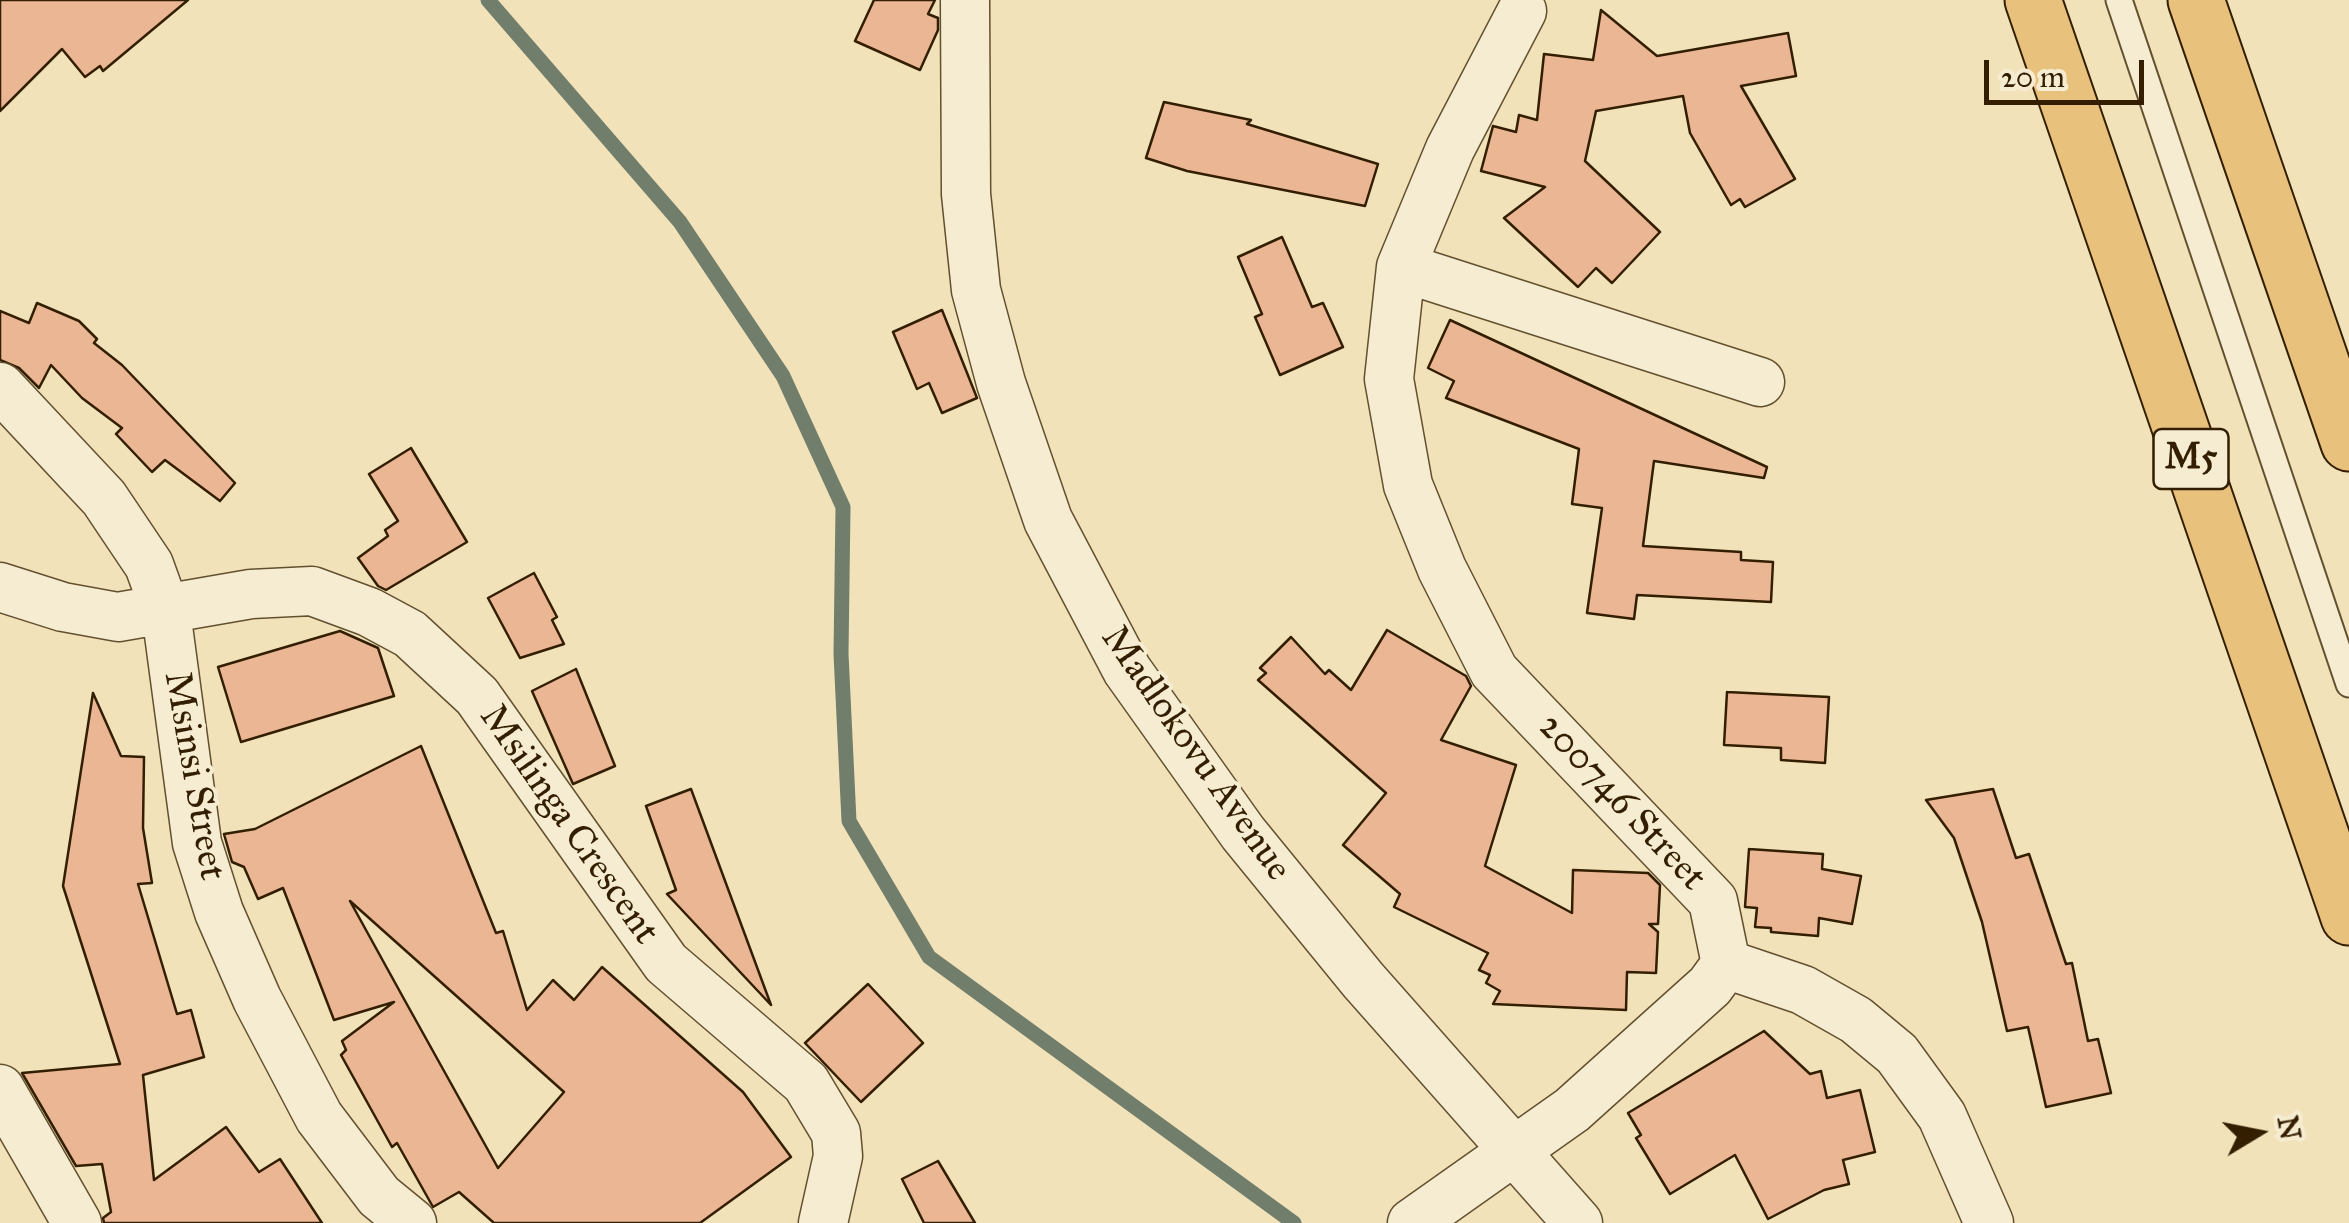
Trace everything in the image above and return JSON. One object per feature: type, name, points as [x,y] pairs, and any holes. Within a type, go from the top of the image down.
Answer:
[{"type":"main road","name":"M5","points":[[2033,0],[2349,917]]},
{"type":"main road","points":[[2196,0],[2349,443]]},
{"type":"street","name":"Madlokovu Avenue","points":[[964,0],[966,194],[976,290],[1000,382],[1048,520],[1127,670],[1243,834],[1363,980],[1578,1223]]},
{"type":"street","name":"200746 Street","points":[[1522,11],[1450,149],[1401,267],[1389,379],[1408,485],[1442,569],[1494,670],[1713,901],[1726,964]]},
{"type":"street","points":[[1401,267],[1760,382]]},
{"type":"street","name":"Msinsi Street","points":[[0,387],[104,498],[149,565],[166,612],[197,843],[219,912],[257,999],[319,1117],[378,1196],[412,1223]]},
{"type":"street","name":"Msilinga Crescent","points":[[0,587],[64,607],[118,617],[166,612],[251,594],[312,591],[369,612],[410,634],[478,696],[666,963],[806,1083],[826,1111],[836,1132],[838,1156],[823,1223]]},
{"type":"street","points":[[1412,1223],[1572,1110],[1710,986],[1726,964],[1803,990],[1856,1020],[1897,1054],[1942,1116],[1989,1223]]},
{"type":"street","points":[[0,1089],[77,1223]]},
{"type":"lane","points":[[2120,0],[2349,684]]},
{"type":"building","points":[[0,0],[188,0],[103,71],[100,66],[85,77],[62,49],[0,111]]},
{"type":"building","points":[[874,0],[935,0],[928,14],[938,18],[938,30],[920,70],[855,41]]},
{"type":"building","points":[[1601,10],[1657,56],[1788,33],[1796,76],[1741,86],[1795,179],[1745,207],[1740,199],[1731,205],[1690,133],[1683,96],[1596,111],[1585,161],[1660,232],[1612,283],[1596,268],[1578,287],[1504,218],[1545,187],[1481,171],[1493,126],[1516,132],[1519,115],[1537,120],[1544,54],[1593,60]]},
{"type":"building","points":[[1164,102],[1251,120],[1247,124],[1378,164],[1365,206],[1187,171],[1146,158]]},
{"type":"building","points":[[1282,237],[1312,307],[1323,303],[1343,347],[1280,375],[1255,317],[1262,314],[1238,257]]},
{"type":"building","points":[[37,303],[79,321],[97,339],[94,343],[122,365],[235,483],[220,501],[165,460],[152,472],[116,434],[122,428],[82,398],[51,365],[39,388],[19,368],[0,360],[0,311],[29,323]]},
{"type":"building","points":[[942,310],[977,398],[942,413],[929,383],[917,389],[893,332]]},
{"type":"building","points":[[1450,320],[1767,467],[1764,478],[1654,461],[1643,546],[1741,552],[1741,560],[1773,562],[1771,602],[1637,595],[1634,619],[1587,613],[1602,508],[1572,504],[1579,449],[1446,398],[1454,381],[1428,368]]},
{"type":"building","points":[[411,448],[467,542],[386,590],[378,586],[358,558],[388,536],[385,530],[398,521],[369,474]]},
{"type":"building","points":[[534,573],[557,617],[552,620],[564,644],[520,658],[488,598]]},
{"type":"building","points":[[1387,630],[1466,676],[1471,686],[1441,740],[1516,765],[1485,866],[1572,913],[1573,870],[1648,873],[1660,885],[1658,924],[1649,924],[1658,932],[1656,973],[1627,972],[1626,1010],[1493,1004],[1500,991],[1486,983],[1490,975],[1479,970],[1488,953],[1394,907],[1400,894],[1343,845],[1386,793],[1258,680],[1266,673],[1260,668],[1291,637],[1325,674],[1329,670],[1351,690]]},
{"type":"building","points":[[340,631],[378,648],[394,696],[241,742],[218,667]]},
{"type":"building","points":[[576,669],[615,766],[573,784],[532,691]]},
{"type":"building","points":[[1727,692],[1829,697],[1825,763],[1781,760],[1781,748],[1724,745]]},
{"type":"building","points":[[93,693],[121,756],[144,757],[143,828],[152,883],[138,884],[177,1014],[191,1010],[204,1057],[143,1075],[154,1180],[226,1127],[259,1172],[280,1159],[322,1223],[104,1223],[103,1218],[111,1212],[102,1164],[76,1166],[22,1073],[120,1064],[63,886]]},
{"type":"building","points":[[421,746],[496,933],[503,931],[527,1010],[553,980],[574,1000],[602,967],[743,1092],[791,1157],[700,1223],[494,1223],[459,1192],[433,1207],[397,1143],[392,1147],[341,1055],[346,1050],[342,1041],[394,1002],[334,1020],[283,888],[258,899],[244,867],[232,862],[224,834],[255,829]],"holes":[[[350,901],[564,1092],[498,1168]]]},
{"type":"building","points":[[691,789],[771,1005],[667,894],[676,890],[646,806]]},
{"type":"building","points":[[1993,789],[2016,858],[2029,854],[2066,964],[2072,963],[2088,1041],[2098,1039],[2111,1093],[2046,1107],[2028,1027],[2007,1031],[1982,922],[1954,838],[1926,800]]},
{"type":"building","points":[[1749,849],[1823,854],[1822,869],[1861,876],[1852,924],[1819,918],[1818,936],[1755,927],[1757,908],[1745,907]]},
{"type":"building","points":[[868,984],[923,1043],[861,1102],[805,1043]]},
{"type":"building","points":[[1764,1031],[1810,1074],[1821,1071],[1827,1098],[1860,1090],[1875,1152],[1843,1160],[1849,1184],[1824,1190],[1768,1219],[1735,1155],[1670,1194],[1636,1138],[1641,1135],[1628,1113]]},
{"type":"building","points":[[938,1161],[975,1223],[924,1223],[902,1179]]},
{"type":"waterway","points":[[488,0],[680,222],[783,376],[843,507],[841,654],[849,821],[929,957],[1294,1223]]}]
